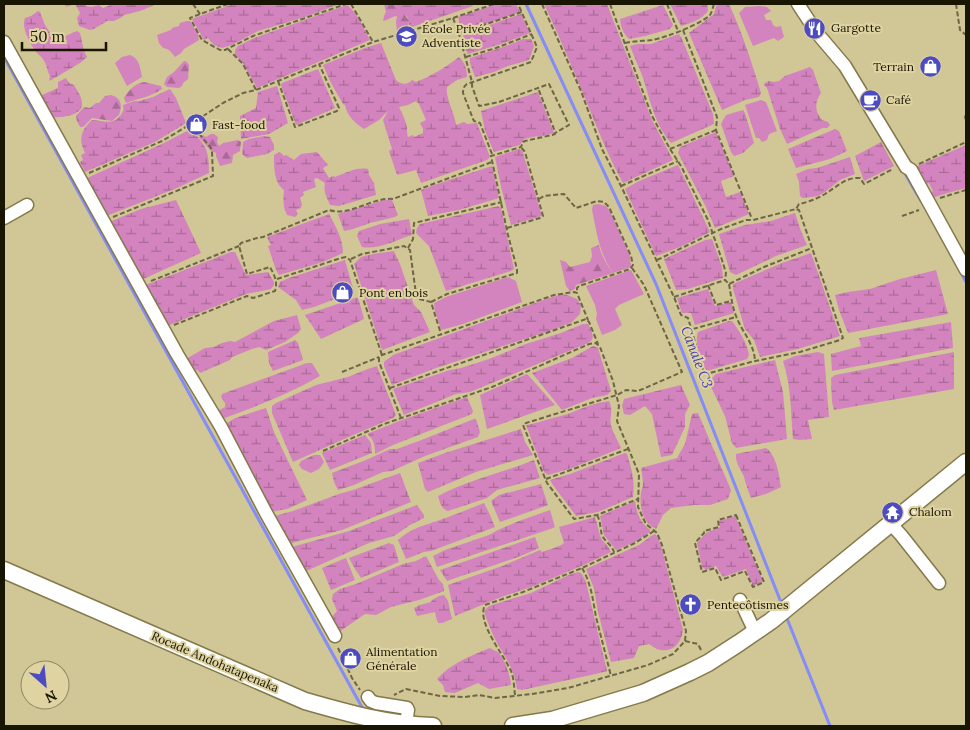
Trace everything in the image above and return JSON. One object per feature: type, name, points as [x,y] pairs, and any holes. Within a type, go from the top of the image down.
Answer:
[{"type":"main road","points":[[513,726],[552,720],[643,692],[708,663],[771,621],[786,608],[896,529],[966,462]]},
{"type":"main road","name":"Rocade Andohatapenaka","points":[[4,570],[305,701],[345,713],[398,723],[433,726]]},
{"type":"street","points":[[798,4],[817,33],[845,66],[906,167],[911,170],[934,201],[966,270]]},
{"type":"street","points":[[4,42],[139,286],[221,427],[336,641]]},
{"type":"street","points":[[4,218],[27,205]]},
{"type":"street","points":[[896,529],[939,583]]},
{"type":"street","points":[[740,600],[755,632]]},
{"type":"street","points":[[368,697],[376,704],[407,708],[408,710],[398,723]]},
{"type":"path","points":[[194,4],[200,14]]},
{"type":"path","points":[[228,4],[190,18],[202,40],[220,50],[228,49],[253,36],[346,4]]},
{"type":"path","points":[[351,4],[372,42]]},
{"type":"path","points":[[80,177],[162,141],[243,93],[256,90],[372,42],[494,4]]},
{"type":"path","points":[[350,260],[362,254],[404,246],[408,248],[410,250],[416,294],[420,299],[431,302],[447,294],[517,273],[492,155],[480,123],[474,121],[463,93],[464,87],[472,82],[531,62],[537,47],[518,4]]},
{"type":"path","points":[[542,4],[581,91],[602,149],[681,315],[688,318],[703,370],[706,374],[800,352],[843,338],[799,210],[796,208]]},
{"type":"path","points":[[610,4],[652,116],[700,202],[722,260],[726,273],[725,280]]},
{"type":"path","points":[[667,4],[678,31]]},
{"type":"path","points":[[624,43],[653,40],[683,30],[710,14],[714,4]]},
{"type":"path","points":[[956,4],[960,30],[966,35]]},
{"type":"path","points":[[459,34],[522,12]]},
{"type":"path","points":[[453,18],[472,86],[480,106],[499,102],[549,84],[569,125],[552,136],[525,141],[521,147],[492,155]]},
{"type":"path","points":[[683,30],[717,116],[716,130],[753,220]]},
{"type":"path","points":[[465,57],[532,34]]},
{"type":"path","points":[[228,49],[243,64],[256,90]]},
{"type":"path","points":[[278,81],[295,127],[337,111],[339,108],[319,64]]},
{"type":"path","points":[[538,88],[555,133]]},
{"type":"path","points":[[966,115],[966,120]]},
{"type":"path","points":[[104,221],[213,176],[211,148],[191,124]]},
{"type":"path","points":[[670,149],[716,130]]},
{"type":"path","points":[[913,166],[966,142]]},
{"type":"path","points":[[507,228],[543,217],[525,152],[521,147]]},
{"type":"path","points":[[621,186],[678,161]]},
{"type":"path","points":[[139,286],[239,246],[240,243],[263,237],[329,210],[344,212],[382,198],[393,199],[492,162]]},
{"type":"path","points":[[656,260],[738,222],[753,220],[796,208],[799,204],[822,196],[843,181],[860,178],[864,184],[897,167]]},
{"type":"path","points":[[902,216],[934,201],[966,190]]},
{"type":"path","points":[[539,199],[544,196],[563,194],[576,208],[597,201],[607,204],[631,256],[632,268],[644,285],[682,372],[638,391],[626,390],[616,395],[524,424],[524,428],[547,483],[574,519],[597,515],[638,499]]},
{"type":"path","points":[[408,248],[413,239],[414,223],[502,202]]},
{"type":"path","points":[[164,329],[247,296],[253,298],[275,291],[276,279],[270,266],[247,274],[239,246]]},
{"type":"path","points":[[729,284],[764,267],[812,248]]},
{"type":"path","points":[[276,279],[341,258],[346,257],[350,260],[380,356],[380,362],[401,418]]},
{"type":"path","points":[[389,705],[394,695],[406,689],[440,696],[495,698],[568,688],[648,665],[673,654],[685,641],[685,624],[662,544],[659,537],[646,524],[638,507],[638,474],[616,421],[619,406],[613,381],[606,359],[577,293],[578,286],[632,268]]},
{"type":"path","points":[[725,280],[729,284],[736,317],[752,346],[755,361]]},
{"type":"path","points":[[674,297],[725,280]]},
{"type":"path","points":[[708,285],[716,306],[732,301]]},
{"type":"path","points":[[342,372],[440,334],[554,295],[577,293]]},
{"type":"path","points":[[431,302],[440,334]]},
{"type":"path","points":[[692,330],[736,317]]},
{"type":"path","points":[[390,388],[586,319],[588,320]]},
{"type":"path","points":[[323,451],[377,427],[492,387],[592,343],[598,344]]},
{"type":"path","points":[[545,479],[628,449]]},
{"type":"path","points":[[597,515],[603,538],[612,546],[614,552]]},
{"type":"path","points":[[736,515],[764,582],[753,588],[745,570],[721,580],[715,568],[702,572],[695,543],[704,534],[704,531],[719,527],[718,520],[736,515]]},
{"type":"path","points":[[516,696],[510,669],[483,619],[482,610],[485,605],[582,568],[654,532]]},
{"type":"path","points":[[582,568],[588,581],[611,676]]},
{"type":"path","points":[[336,641],[352,678],[368,697]]},
{"type":"path","points":[[685,641],[698,644],[708,663]]},
{"type":"green space","points":[[75,4],[85,4],[91,7],[99,5],[103,8],[113,4],[157,4],[124,15],[114,21],[107,21],[90,30],[79,26],[77,18],[80,13]]},
{"type":"green space","points":[[233,4],[339,4],[308,16],[258,31],[232,45],[222,48],[214,45],[208,38],[204,40],[192,19]]},
{"type":"green space","points":[[384,4],[402,4],[406,17],[409,20],[406,29],[397,32],[397,16],[383,21],[386,12]]},
{"type":"green space","points":[[402,4],[472,4],[473,6],[412,27],[409,25],[409,20],[403,11]]},
{"type":"green space","points":[[497,4],[516,4],[520,12],[462,32],[460,31],[458,17]]},
{"type":"green space","points":[[544,4],[607,4],[652,120],[673,160],[623,183]]},
{"type":"green space","points":[[670,4],[707,4],[708,11],[699,19],[681,26]]},
{"type":"green space","points":[[729,4],[761,93],[759,97],[745,100],[722,110],[689,33],[714,14],[716,6]]},
{"type":"green space","points":[[347,5],[357,16],[370,40],[257,88],[243,63],[235,55],[235,50],[238,46],[254,38]]},
{"type":"green space","points":[[663,5],[673,25],[670,29],[629,39],[623,30],[620,19]]},
{"type":"green space","points":[[745,7],[767,7],[771,11],[764,15],[766,20],[771,20],[776,27],[781,26],[784,37],[778,41],[774,38],[753,46],[739,13]]},
{"type":"green space","points":[[38,11],[53,37],[63,37],[77,31],[80,33],[87,57],[49,81],[50,76],[45,63],[31,44],[24,26],[25,18]]},
{"type":"green space","points":[[521,14],[530,33],[468,54],[463,39],[464,34]]},
{"type":"green space","points":[[190,21],[198,34],[199,40],[175,57],[169,50],[163,48],[159,43],[157,35]]},
{"type":"green space","points":[[679,34],[713,114],[714,124],[671,143],[656,119],[642,75],[630,46],[651,44]]},
{"type":"green space","points":[[523,39],[531,39],[534,46],[529,60],[475,77],[470,58]]},
{"type":"green space","points":[[381,43],[396,80],[404,84],[412,80],[416,82],[428,77],[459,57],[467,71],[467,77],[457,80],[447,87],[456,125],[464,122],[467,124],[477,123],[490,157],[487,160],[421,183],[416,170],[397,175],[389,151],[392,149],[383,120],[388,111],[379,120],[364,129],[361,127],[350,116],[323,65]],"holes":[[[416,101],[426,120],[420,123],[423,133],[414,137],[413,135],[408,137],[406,123],[399,107]]]},
{"type":"green space","points":[[130,55],[138,61],[142,77],[127,86],[115,63],[122,57]]},
{"type":"green space","points":[[184,61],[189,65],[188,79],[179,88],[167,87],[164,84],[167,77]]},
{"type":"green space","points":[[810,67],[813,70],[821,93],[816,104],[818,113],[822,120],[830,125],[827,128],[787,144],[780,129],[767,88],[764,85],[769,81],[779,81],[785,76]]},
{"type":"green space","points":[[318,69],[335,108],[296,125],[281,85]]},
{"type":"green space","points":[[66,78],[69,83],[74,85],[79,94],[82,101],[81,108],[69,116],[49,117],[42,95],[58,88],[58,82]]},
{"type":"green space","points":[[144,82],[161,86],[162,89],[149,96],[126,103],[124,98],[130,90],[137,84]]},
{"type":"green space","points":[[277,86],[288,123],[269,134],[241,139],[240,116],[256,108],[258,92]]},
{"type":"green space","points":[[170,89],[176,98],[186,123],[155,142],[85,172],[80,162],[83,160],[81,155],[85,153],[81,139],[85,128],[92,120],[114,121],[122,113],[123,105],[153,97]]},
{"type":"green space","points":[[538,92],[554,133],[524,139],[520,145],[494,152],[485,131],[481,111]]},
{"type":"green space","points":[[111,95],[120,102],[119,115],[112,121],[92,118],[83,127],[80,127],[76,116],[84,107],[90,108],[99,103],[105,96]]},
{"type":"green space","points":[[761,100],[766,102],[777,131],[769,134],[767,140],[762,142],[759,138],[756,138],[745,105]]},
{"type":"green space","points":[[743,110],[754,143],[743,153],[734,156],[721,124],[726,115]]},
{"type":"green space","points":[[191,129],[206,148],[209,173],[104,217],[85,179]]},
{"type":"green space","points":[[835,129],[839,131],[847,151],[830,159],[796,168],[788,149]]},
{"type":"green space","points":[[716,132],[734,176],[721,181],[726,197],[740,192],[749,214],[715,228],[678,153],[680,147]]},
{"type":"green space","points":[[211,134],[218,137],[217,142],[219,146],[223,143],[238,140],[241,142],[240,151],[233,155],[232,163],[220,166],[216,153],[210,150],[199,137],[203,135],[206,137]]},
{"type":"green space","points":[[264,136],[270,137],[274,150],[267,154],[247,158],[242,154],[243,142]]},
{"type":"green space","points":[[881,142],[894,166],[864,181],[855,156]]},
{"type":"green space","points":[[966,145],[966,188],[932,198],[930,193],[933,191],[929,183],[925,185],[915,167]]},
{"type":"green space","points":[[519,149],[522,150],[542,216],[511,225],[495,157]]},
{"type":"green space","points":[[279,152],[294,160],[301,154],[317,152],[328,165],[323,168],[329,178],[355,170],[368,169],[374,183],[376,195],[339,206],[330,205],[325,192],[325,183],[317,178],[314,179],[316,187],[303,192],[304,195],[300,198],[301,208],[296,210],[298,214],[295,217],[287,215],[284,203],[284,190],[276,179],[274,155]]},
{"type":"green space","points":[[850,157],[855,174],[840,180],[818,196],[803,198],[800,196],[799,182],[796,174]]},
{"type":"green space","points":[[678,165],[710,232],[680,247],[656,256],[625,189],[639,181]]},
{"type":"green space","points":[[492,166],[499,198],[459,210],[428,216],[421,190]]},
{"type":"green space","points":[[176,200],[201,253],[141,280],[109,222],[141,209]]},
{"type":"green space","points":[[384,200],[392,200],[398,215],[344,231],[338,214]]},
{"type":"green space","points":[[593,205],[606,206],[610,211],[630,256],[631,267],[613,273],[608,265],[599,243],[592,210]]},
{"type":"green space","points":[[499,206],[514,269],[446,291],[429,246],[416,233],[417,228],[420,224]]},
{"type":"green space","points":[[795,213],[807,245],[776,256],[736,275],[730,272],[719,234],[745,225],[771,221]]},
{"type":"green space","points":[[329,214],[337,228],[343,253],[323,262],[279,275],[268,246],[271,245],[267,237]]},
{"type":"green space","points":[[409,219],[412,235],[387,244],[368,248],[362,247],[357,236],[359,231],[380,224]]},
{"type":"green space","points":[[712,239],[722,267],[723,278],[688,289],[676,290],[664,259],[705,240]]},
{"type":"green space","points":[[599,245],[613,273],[576,285],[575,289],[570,291],[566,286],[560,260],[566,262],[570,267],[590,262],[592,256],[591,248]]},
{"type":"green space","points":[[394,251],[414,305],[421,312],[430,332],[382,350],[354,264],[361,257]]},
{"type":"green space","points":[[235,252],[247,275],[268,272],[274,282],[271,289],[246,294],[167,326],[143,286]]},
{"type":"green space","points":[[811,253],[840,336],[798,349],[760,357],[754,340],[745,329],[733,284]]},
{"type":"green space","points":[[345,260],[354,292],[302,310],[296,300],[278,287],[280,282],[289,278]]},
{"type":"green space","points":[[631,270],[644,294],[619,305],[615,309],[622,325],[602,335],[596,319],[595,305],[586,286]]},
{"type":"green space","points":[[936,270],[948,314],[848,333],[835,295],[870,289]]},
{"type":"green space","points":[[508,277],[516,281],[522,302],[463,324],[441,330],[434,303],[446,297]]},
{"type":"green space","points":[[708,289],[715,306],[731,302],[734,313],[695,325],[691,313],[682,313],[677,298]]},
{"type":"green space","points":[[562,294],[577,299],[581,305],[580,314],[572,322],[436,368],[392,385],[384,362],[393,355]]},
{"type":"green space","points":[[358,297],[364,319],[321,339],[305,315]]},
{"type":"green space","points":[[297,315],[301,329],[298,333],[285,342],[266,350],[259,347],[252,349],[200,373],[198,370],[194,371],[186,359],[205,348],[230,341],[235,342],[274,321]]},
{"type":"green space","points":[[729,321],[733,322],[741,334],[749,355],[747,359],[707,371],[697,345],[698,332]]},
{"type":"green space","points":[[951,322],[953,348],[832,371],[831,354],[861,346],[859,338]]},
{"type":"green space","points":[[583,324],[588,324],[593,337],[586,344],[470,392],[456,394],[404,415],[393,389],[489,359]]},
{"type":"green space","points":[[295,340],[298,343],[303,360],[273,371],[269,363],[268,352]]},
{"type":"green space","points":[[593,346],[598,348],[611,391],[607,395],[592,398],[562,410],[532,373],[572,358]]},
{"type":"green space","points":[[818,352],[824,354],[829,417],[808,420],[812,439],[793,439],[789,389],[783,361],[795,356]]},
{"type":"green space","points":[[954,352],[954,389],[834,410],[831,378],[835,375]]},
{"type":"green space","points":[[775,360],[783,392],[787,439],[736,448],[732,443],[725,416],[710,385],[712,378],[716,374]]},
{"type":"green space","points":[[307,363],[312,363],[320,376],[259,405],[222,419],[218,411],[225,407],[221,397],[222,394]]},
{"type":"green space","points":[[377,366],[396,415],[293,462],[272,413],[272,406],[316,385],[348,377]]},
{"type":"green space","points":[[527,374],[555,405],[487,429],[480,395]]},
{"type":"green space","points":[[681,385],[690,405],[685,414],[685,427],[672,455],[661,457],[652,414],[645,406],[630,415],[624,414],[622,406],[624,399]]},
{"type":"green space","points":[[467,397],[473,411],[472,414],[375,454],[374,443],[368,435],[369,433]]},
{"type":"green space","points":[[609,401],[611,425],[621,448],[572,468],[548,475],[544,472],[526,425],[566,415],[593,404]]},
{"type":"green space","points":[[266,408],[274,432],[307,500],[287,509],[271,512],[226,424],[235,418]]},
{"type":"green space","points":[[698,413],[731,490],[728,499],[710,505],[671,508],[663,515],[656,529],[645,519],[641,509],[643,485],[641,468],[677,458],[685,444],[692,414]]},
{"type":"green space","points":[[476,419],[480,432],[478,437],[338,490],[334,482],[332,473],[390,449],[397,449]]},
{"type":"green space","points":[[521,429],[525,442],[533,455],[476,472],[428,492],[425,489],[418,463]]},
{"type":"green space","points":[[365,435],[371,443],[372,453],[330,470],[322,453]]},
{"type":"green space","points":[[766,448],[770,451],[775,461],[781,487],[751,498],[737,463],[736,454]]},
{"type":"green space","points":[[625,453],[627,454],[633,475],[633,497],[598,512],[576,516],[550,480]]},
{"type":"green space","points":[[314,455],[320,455],[324,462],[319,469],[311,473],[302,469],[299,465],[301,461]]},
{"type":"green space","points":[[534,460],[540,478],[497,490],[487,498],[448,511],[441,505],[438,496],[449,490]]},
{"type":"green space","points":[[400,473],[411,502],[342,530],[285,546],[271,517],[293,511]]},
{"type":"green space","points":[[541,484],[548,505],[500,522],[491,501],[499,495]]},
{"type":"green space","points":[[635,501],[640,517],[650,532],[635,542],[616,550],[604,535],[600,516]]},
{"type":"green space","points":[[484,503],[495,527],[406,559],[398,540],[403,536],[418,528]]},
{"type":"green space","points":[[417,505],[424,518],[394,536],[369,543],[304,572],[292,547],[349,531]]},
{"type":"green space","points":[[550,510],[555,527],[437,567],[433,556]]},
{"type":"green space","points":[[735,516],[763,581],[753,586],[746,569],[723,577],[716,566],[706,570],[702,567],[697,543],[706,533],[720,527],[719,521]]},
{"type":"green space","points":[[595,517],[601,538],[611,552],[534,586],[455,616],[448,585],[540,550],[542,552],[559,546],[564,543],[559,527]]},
{"type":"green space","points":[[655,534],[661,546],[683,630],[681,638],[673,648],[660,650],[649,644],[639,646],[634,658],[611,662],[594,588],[586,569],[639,545]]},
{"type":"green space","points":[[535,537],[539,548],[505,562],[447,581],[440,570]]},
{"type":"green space","points":[[389,543],[394,545],[399,562],[361,578],[349,558]]},
{"type":"green space","points":[[426,556],[443,584],[444,591],[391,607],[376,615],[365,614],[339,632],[331,618],[337,611],[332,599],[333,594],[340,589]]},
{"type":"green space","points":[[346,558],[355,580],[331,590],[322,568]]},
{"type":"green space","points":[[579,572],[586,582],[607,671],[522,690],[517,689],[512,669],[494,637],[484,611],[489,606],[531,593]]},
{"type":"green space","points":[[444,595],[448,601],[452,619],[438,623],[435,612],[417,616],[414,608]]},
{"type":"green space","points":[[490,648],[498,652],[503,659],[511,685],[489,689],[478,683],[455,693],[445,692],[443,685],[437,679],[442,674],[462,660]]},
{"type":"waterway","name":"Canale C3","points":[[526,4],[656,284],[782,605]]},
{"type":"waterway","points":[[4,57],[364,711]]},
{"type":"waterway","points":[[904,172],[921,201]]},
{"type":"waterway","points":[[961,272],[966,282]]},
{"type":"waterway","name":"Canale C3","points":[[786,616],[830,726]]},
{"type":"place","name":"Gargotte","points":[[815,28]]},
{"type":"place","name":"École Privée Adventiste","points":[[406,36]]},
{"type":"place","name":"Terrain","points":[[930,67]]},
{"type":"place","name":"Café","points":[[870,100]]},
{"type":"place","name":"Fast-food","points":[[196,125]]},
{"type":"place","name":"Pont en bois","points":[[343,293]]},
{"type":"place","name":"Chalom","points":[[893,512]]},
{"type":"place","name":"Pentecôtismes","points":[[691,605]]},
{"type":"place","name":"Alimentation Générale","points":[[350,659]]}]
